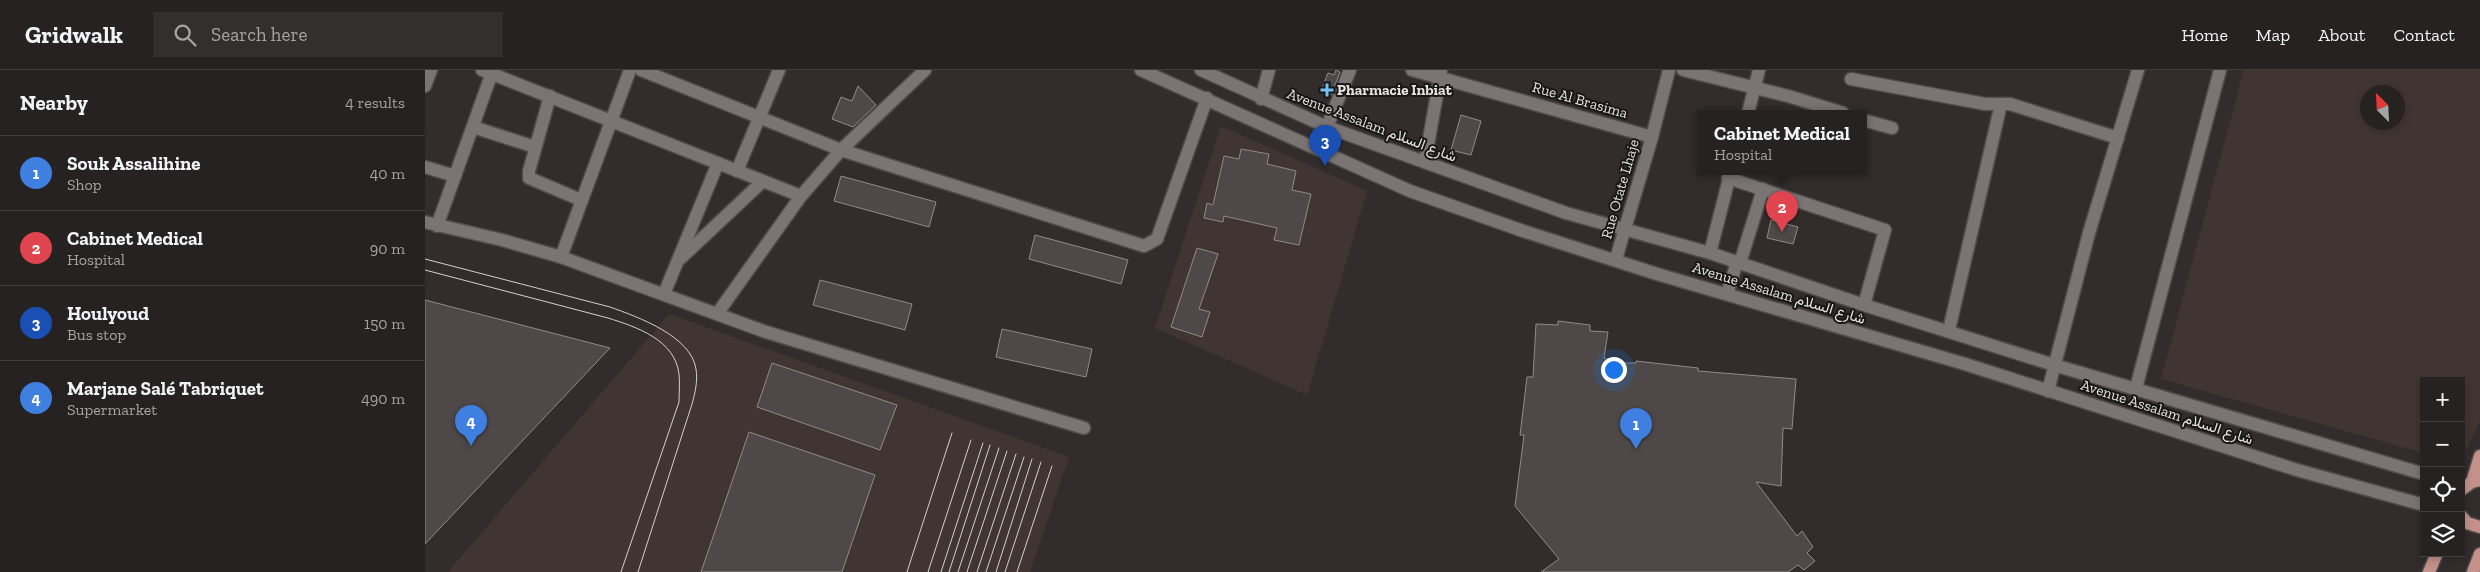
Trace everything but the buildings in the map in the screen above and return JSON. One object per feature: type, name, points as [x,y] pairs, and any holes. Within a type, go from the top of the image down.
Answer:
[{"type":"main road","points":[[2468,485],[2480,456]]},
{"type":"main road","points":[[2465,521],[2480,527]]},
{"type":"main road","points":[[2473,572],[2480,554]]},
{"type":"main road","points":[[2429,572],[2435,557]]},
{"type":"street","points":[[425,86],[431,70]]},
{"type":"street","points":[[561,257],[630,70]]},
{"type":"street","points":[[641,70],[841,150],[1144,246],[1157,239],[1207,98]]},
{"type":"street","points":[[737,170],[779,70]]},
{"type":"street","name":"Avenue Assalam شارع السلام","points":[[1141,70],[1207,98],[1410,191],[1523,231],[1657,274],[1965,364],[2297,470],[2420,504]]},
{"type":"street","name":"Avenue Assalam شارع السلام","points":[[1201,70],[1327,127],[1566,213],[1710,253],[1864,305],[1949,330],[2055,365],[2420,473]]},
{"type":"street","points":[[1261,98],[1269,70]]},
{"type":"street","points":[[1327,127],[1350,70]]},
{"type":"street","name":"Rue Al Brasima","points":[[1412,70],[1441,74],[1652,137]]},
{"type":"street","name":"Rue Otate Lhaje","points":[[1616,260],[1652,137],[1669,70]]},
{"type":"street","points":[[1683,70],[1788,96],[1833,110]]},
{"type":"street","points":[[1749,110],[1759,70]]},
{"type":"street","points":[[2048,391],[2089,234],[2138,70]]},
{"type":"street","points":[[2136,388],[2220,70]]},
{"type":"street","points":[[801,196],[612,122],[489,71],[473,127],[455,176],[431,224],[503,240],[561,257],[766,332],[1084,428]]},
{"type":"street","points":[[717,314],[801,196],[841,150],[918,72]]},
{"type":"street","points":[[1425,162],[1441,74]]},
{"type":"street","points":[[1851,79],[1989,105],[2010,104],[2118,138]]},
{"type":"street","points":[[549,96],[529,171],[529,178],[581,200]]},
{"type":"street","points":[[1949,330],[2001,104]]},
{"type":"street","points":[[1867,121],[1892,128]]},
{"type":"street","points":[[473,127],[535,148]]},
{"type":"street","points":[[665,294],[718,163]]},
{"type":"street","points":[[425,168],[455,176]]},
{"type":"street","points":[[1710,253],[1729,175]]},
{"type":"street","points":[[1731,175],[1763,189],[1885,230],[1864,305]]},
{"type":"street","points":[[678,261],[763,181]]},
{"type":"street","points":[[1727,294],[1763,189]]},
{"type":"shaded area","points":[[2244,70],[2480,70],[2480,420],[2465,453],[2465,377],[2420,377],[2420,452],[2161,379]]},
{"type":"shaded area","points":[[1221,126],[1367,191],[1307,395],[1155,328]]},
{"type":"shaded area","points":[[669,314],[1069,457],[1030,572],[448,572]]},
{"type":"tram line","points":[[425,259],[622,311],[662,329],[684,347],[692,357],[697,373],[693,400],[638,572]]},
{"type":"tram line","points":[[425,270],[608,318],[631,326],[653,337],[670,352],[676,362],[679,374],[679,402],[621,572]]},
{"type":"tram line","points":[[907,572],[952,433]]},
{"type":"tram line","points":[[928,572],[971,440]]},
{"type":"tram line","points":[[941,572],[983,443]]},
{"type":"tram line","points":[[949,572],[990,445]]},
{"type":"tram line","points":[[958,572],[999,448]]},
{"type":"tram line","points":[[967,572],[1007,451]]},
{"type":"tram line","points":[[977,572],[1016,454]]},
{"type":"tram line","points":[[986,572],[1024,457]]},
{"type":"tram line","points":[[996,572],[1032,459]]},
{"type":"tram line","points":[[1005,572],[1041,462]]},
{"type":"tram line","points":[[1017,572],[1052,466]]},
{"type":"place","name":"Pharmacie Inbiat","points":[[1327,90]]},
{"type":"place","name":"Houlyoud","points":[[1325,166]]},
{"type":"place","name":"Cabinet Medical","points":[[1782,232]]},
{"type":"place","name":"Marjane Salé Tabriquet","points":[[471,446]]},
{"type":"place","name":"Souk Assalihine","points":[[1636,449]]}]
